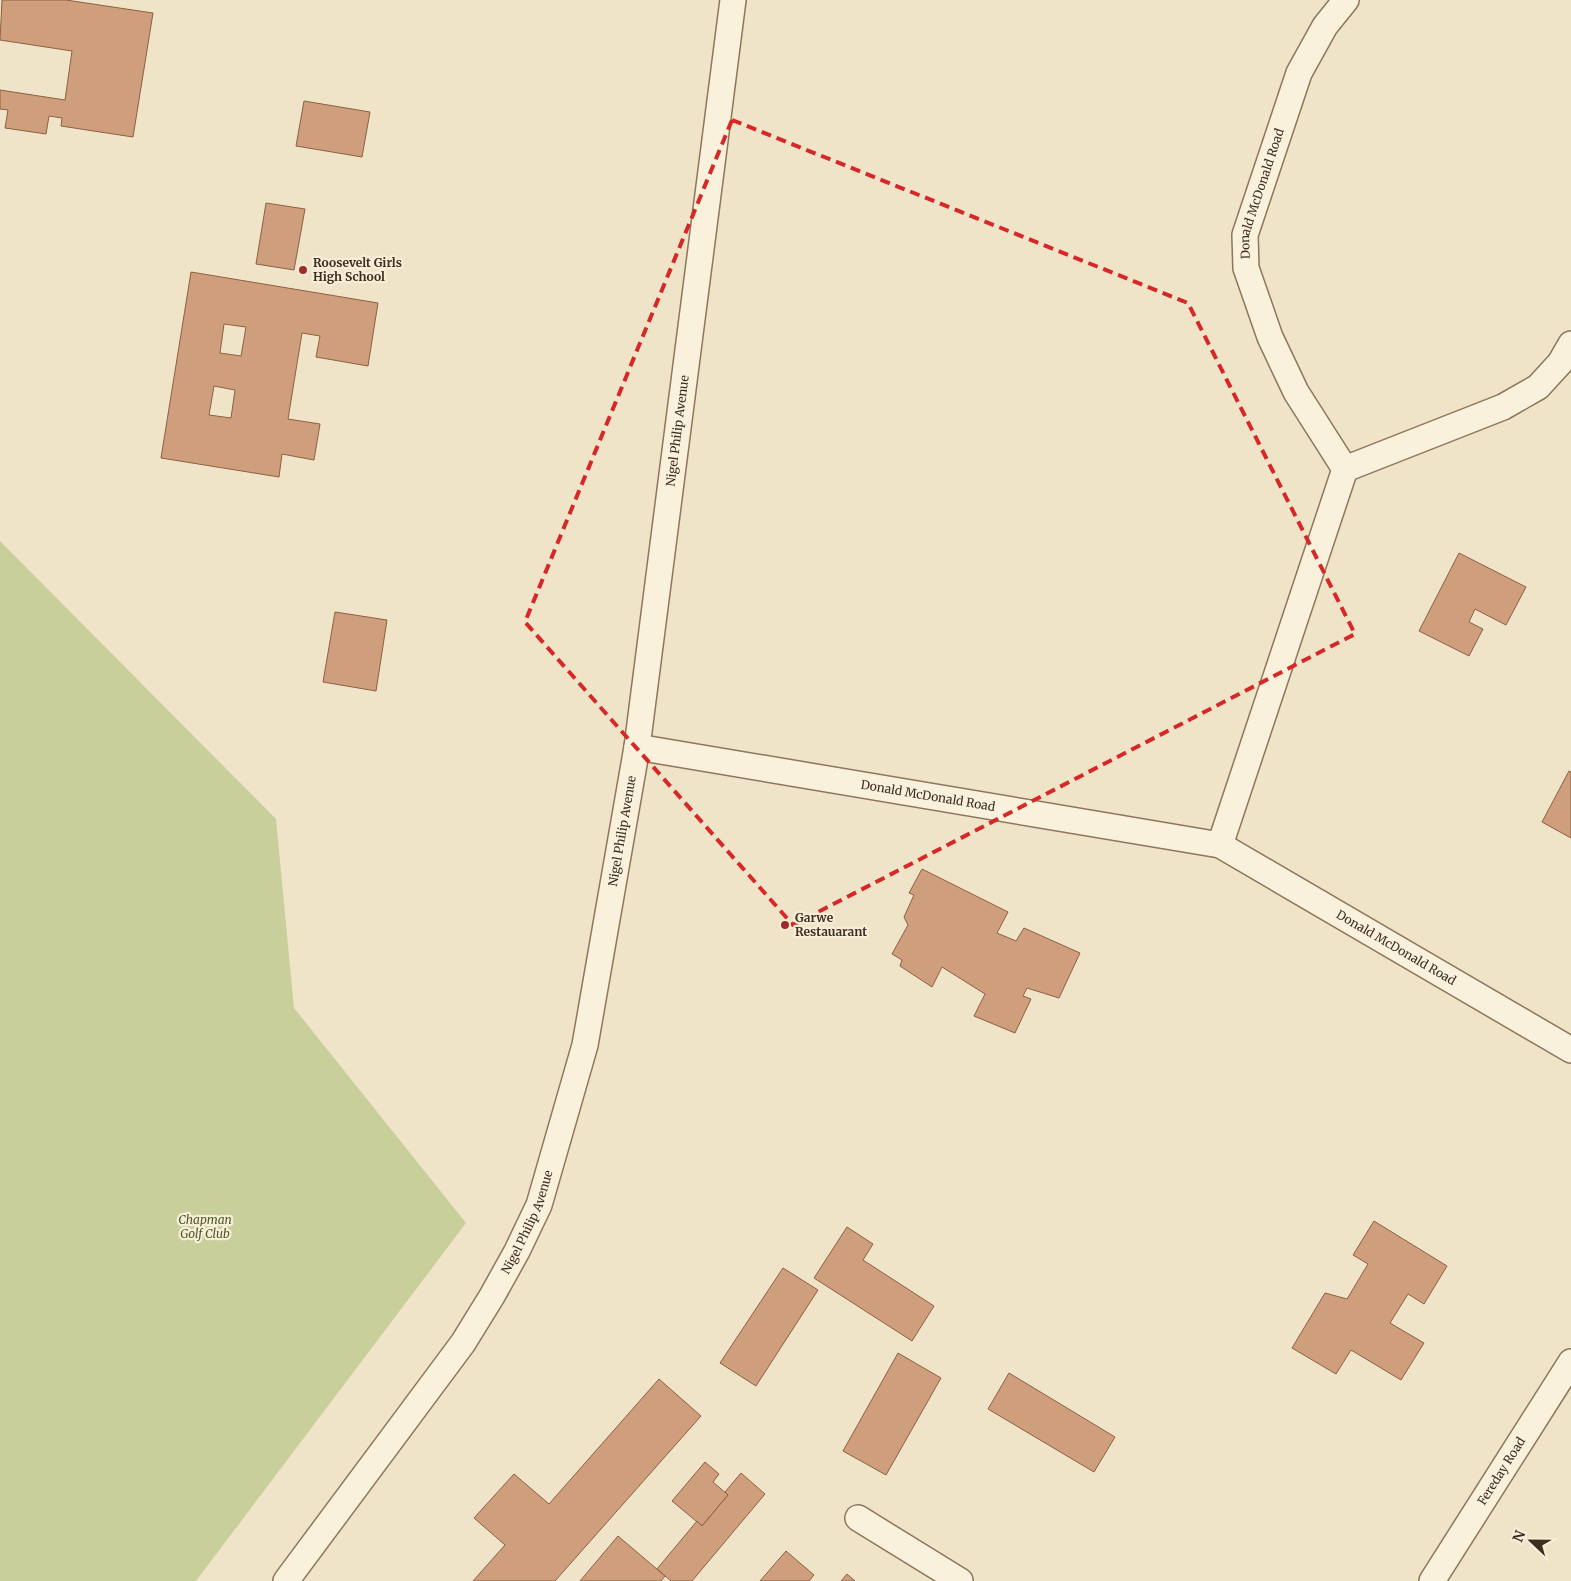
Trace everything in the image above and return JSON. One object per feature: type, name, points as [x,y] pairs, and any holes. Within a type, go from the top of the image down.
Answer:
[{"type":"street","name":"Nigel Philip Avenue","points":[[286,1581],[463,1343],[513,1258],[539,1205],[585,1045],[637,747],[733,0]]},
{"type":"street","name":"Donald McDonald Road","points":[[1345,469],[1296,392],[1270,338],[1246,268],[1245,235],[1299,73],[1325,26],[1346,0]]},
{"type":"street","points":[[1220,845],[1345,469],[1504,407],[1538,387],[1560,363],[1571,344]]},
{"type":"street","name":"Donald McDonald Road","points":[[637,747],[1220,845],[1571,1050]]},
{"type":"street","name":"Fereday Road","points":[[1432,1581],[1571,1362]]},
{"type":"street","points":[[858,1518],[960,1581]]},
{"type":"highlighted area","points":[[732,120],[1188,303],[1355,634],[793,925],[525,622]]},
{"type":"green space","name":"Chapman Golf Club","points":[[0,541],[276,819],[294,1008],[466,1223],[196,1581],[0,1581]]},
{"type":"building","points":[[2,0],[66,0],[153,13],[133,137],[61,126],[62,118],[49,116],[46,134],[5,128],[8,110],[0,109],[0,90],[65,100],[72,51],[0,40]]},
{"type":"building","points":[[304,101],[370,112],[362,157],[296,146]]},
{"type":"building","points":[[266,203],[305,209],[294,270],[256,264]]},
{"type":"building","points":[[191,272],[378,303],[368,366],[316,357],[320,336],[302,333],[288,419],[320,424],[314,460],[282,454],[279,477],[161,458]],"holes":[[[224,324],[246,327],[241,356],[220,353]],[[214,386],[235,390],[231,418],[209,415]]]},
{"type":"building","points":[[1459,553],[1526,587],[1506,625],[1475,609],[1469,622],[1483,629],[1469,656],[1419,631]]},
{"type":"building","points":[[335,612],[387,620],[376,691],[323,682]]},
{"type":"building","points":[[1569,771],[1571,772],[1571,838],[1542,822]]},
{"type":"building","points":[[922,869],[1008,912],[997,933],[1016,941],[1024,928],[1080,953],[1059,998],[1027,988],[1023,996],[1031,999],[1015,1033],[974,1016],[985,994],[942,967],[932,987],[900,966],[902,960],[892,954],[908,925],[904,917],[914,895],[909,893]]},
{"type":"building","points":[[1374,1221],[1447,1266],[1424,1304],[1408,1294],[1390,1323],[1424,1343],[1401,1380],[1351,1350],[1336,1374],[1292,1348],[1325,1293],[1347,1299],[1368,1264],[1353,1255]]},
{"type":"building","points":[[847,1227],[873,1244],[863,1260],[934,1306],[912,1341],[814,1278]]},
{"type":"building","points":[[783,1268],[818,1290],[756,1386],[720,1363]]},
{"type":"building","points":[[898,1353],[941,1378],[886,1475],[843,1451]]},
{"type":"building","points":[[1009,1373],[1115,1437],[1094,1472],[988,1409]]},
{"type":"building","points":[[659,1379],[701,1416],[555,1581],[473,1581],[505,1545],[474,1518],[514,1474],[549,1504]]},
{"type":"building","points":[[705,1462],[719,1474],[713,1482],[728,1495],[702,1526],[672,1501]]},
{"type":"building","points":[[741,1473],[765,1494],[692,1581],[671,1581],[657,1569],[697,1521],[702,1526],[728,1495],[725,1492]]},
{"type":"building","points":[[618,1536],[665,1576],[661,1581],[580,1581]]},
{"type":"building","points":[[786,1551],[814,1575],[809,1581],[760,1581]]},
{"type":"building","points":[[847,1574],[855,1581],[841,1581]]},
{"type":"place","name":"Roosevelt Girls High School","points":[[303,270]]},
{"type":"place","name":"Garwe Restauarant","points":[[785,925]]}]
